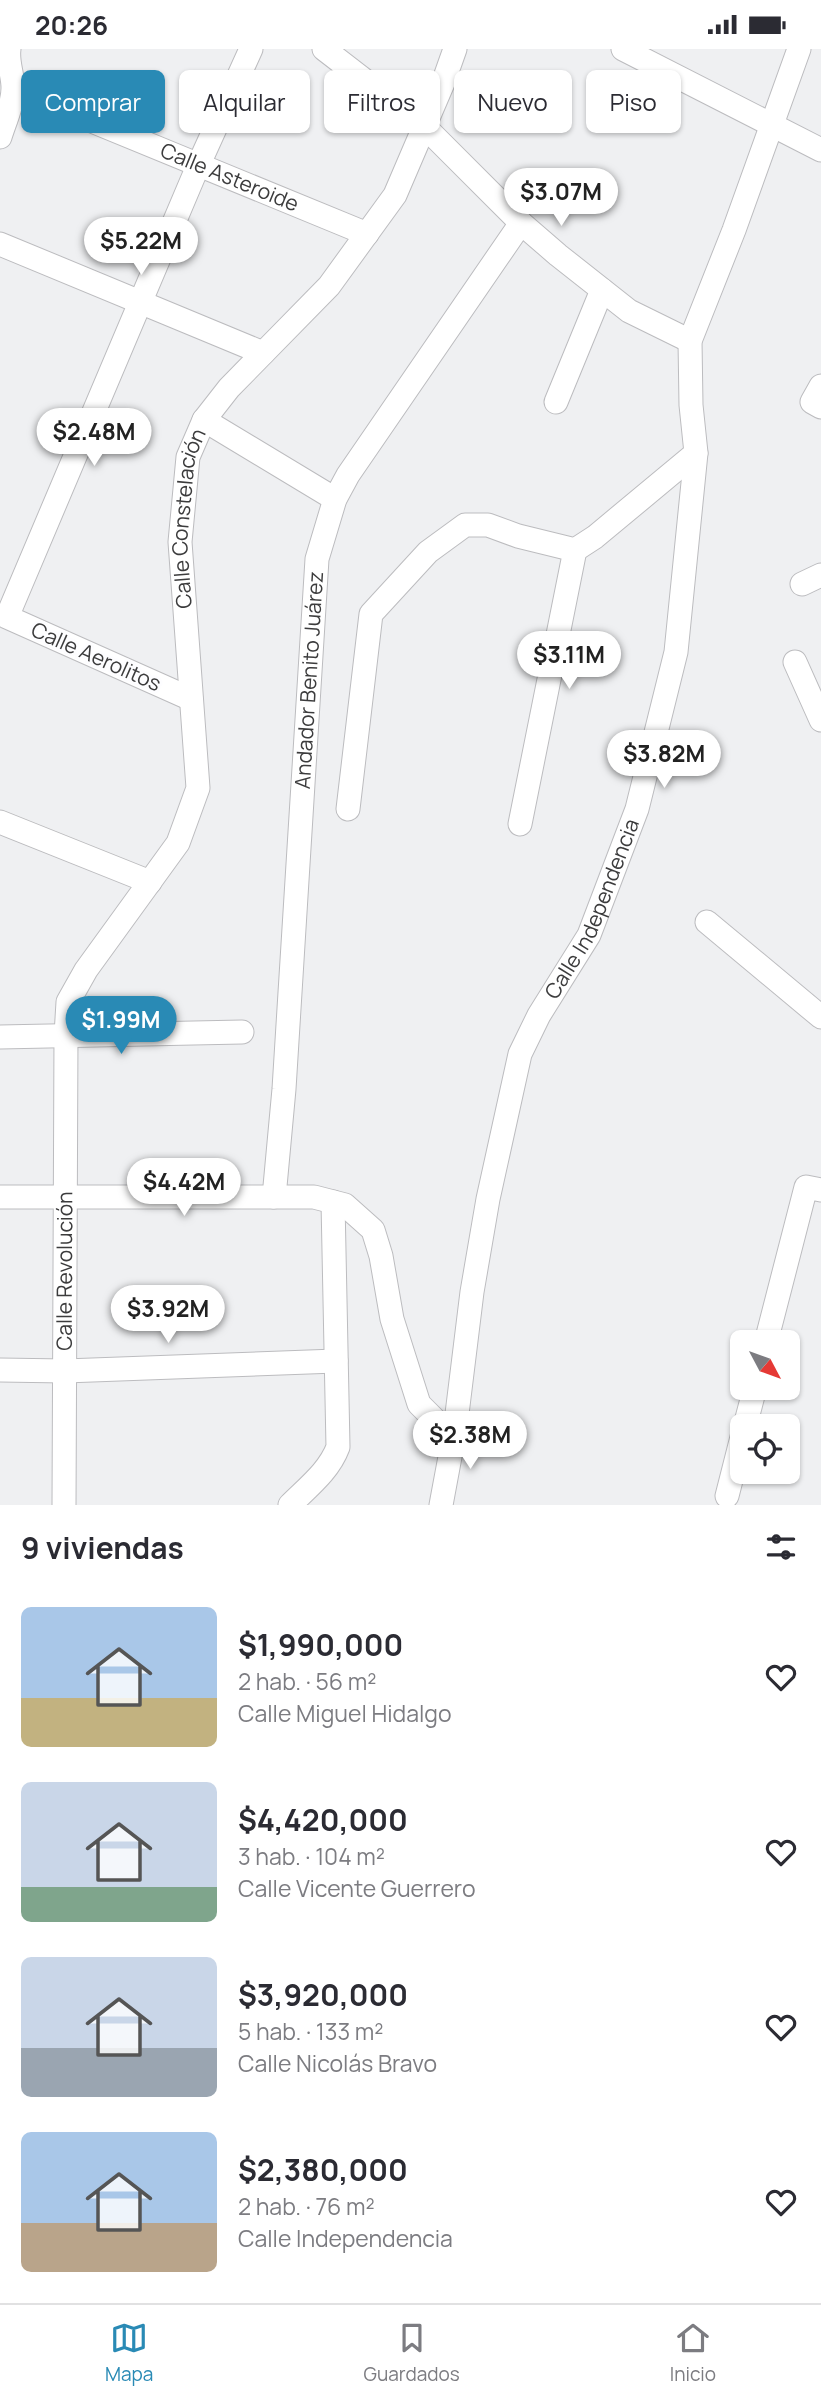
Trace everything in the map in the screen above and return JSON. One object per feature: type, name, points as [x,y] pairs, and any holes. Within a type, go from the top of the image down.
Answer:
[{"type":"street","points":[[0,137],[11,106],[13,89],[9,49]]},
{"type":"street","points":[[142,301],[198,166],[251,49]]},
{"type":"street","points":[[324,49],[351,70]]},
{"type":"street","name":"Calle Constelación","points":[[440,88],[455,49]]},
{"type":"street","points":[[624,49],[821,151]]},
{"type":"street","name":"Calle Independencia","points":[[441,1505],[455,1430],[472,1292],[488,1199],[520,1054],[539,1015],[589,935],[637,809],[676,652],[696,453],[691,405],[690,341],[799,49]]},
{"type":"street","name":"Calle Asteroide","points":[[13,89],[367,234]]},
{"type":"street","name":"Calle Constelación","points":[[66,1035],[68,1002],[86,969],[178,843],[198,788],[180,542],[188,457],[204,419],[229,388],[329,286],[367,234],[395,195],[422,133]]},
{"type":"street","points":[[431,133],[521,223],[602,290],[629,311],[690,341]]},
{"type":"street","name":"Andador Benito Juárez","points":[[274,1197],[284,1089],[317,559],[335,499],[348,475],[521,223]]},
{"type":"street","points":[[0,244],[264,353]]},
{"type":"street","points":[[556,403],[602,290]]},
{"type":"street","name":"Calle Aerolitos","points":[[142,301],[7,617],[191,699]]},
{"type":"street","points":[[204,419],[335,499]]},
{"type":"street","points":[[520,824],[575,550],[595,537],[696,453]]},
{"type":"street","points":[[348,809],[371,614],[428,552],[465,525],[488,525],[518,536],[575,550]]},
{"type":"street","points":[[795,662],[821,720]]},
{"type":"street","points":[[0,822],[150,882]]},
{"type":"street","points":[[708,922],[821,1017]]},
{"type":"street","points":[[0,1037],[242,1032]]},
{"type":"street","name":"Calle Revolución","points":[[64,1505],[66,1035]]},
{"type":"street","points":[[769,1330],[806,1187],[821,1190]]},
{"type":"street","points":[[0,1197],[314,1197],[345,1205],[373,1230],[382,1256],[392,1319],[418,1404],[442,1427],[455,1430]]},
{"type":"street","points":[[290,1505],[328,1466],[338,1447],[333,1202]]},
{"type":"street","points":[[0,1370],[65,1371],[336,1361]]},
{"type":"street","points":[[727,1496],[730,1484]]}]
